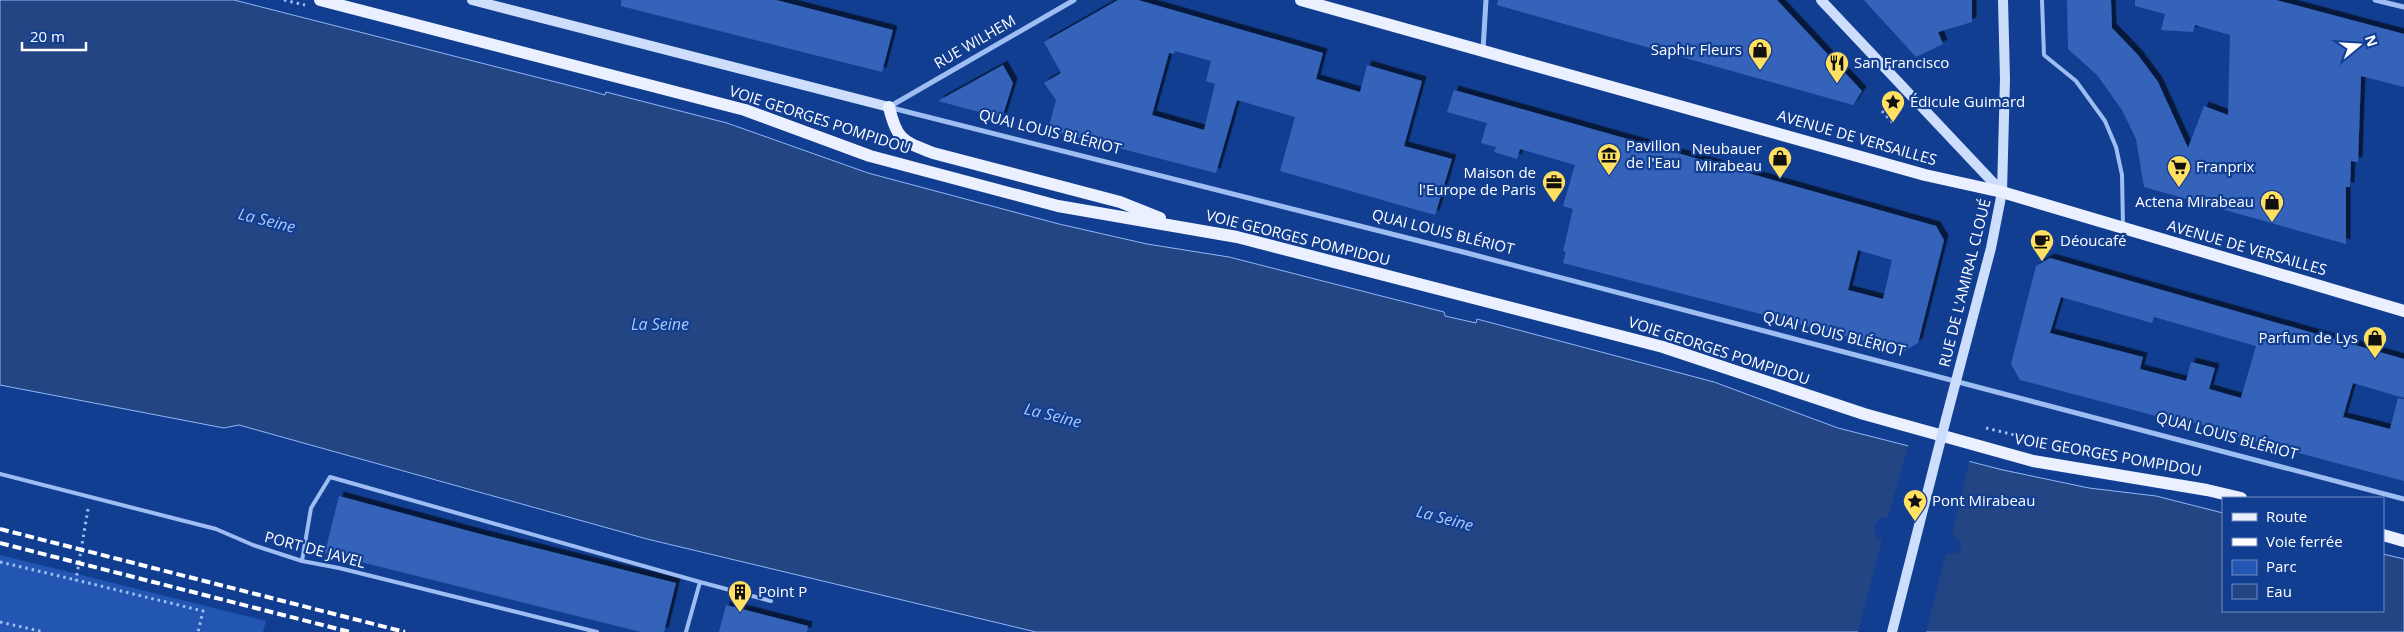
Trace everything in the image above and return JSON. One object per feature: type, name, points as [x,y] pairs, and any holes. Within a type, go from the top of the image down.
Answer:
[{"type":"main road","name":"VOIE GEORGES POMPIDOU","points":[[320,0],[744,110],[870,156],[1058,206],[1237,237],[1663,347],[1864,414],[2033,461],[2207,490],[2237,497]]},
{"type":"main road","name":"AVENUE DE VERSAILLES","points":[[1300,0],[1924,175],[2002,192],[2404,310]]},
{"type":"main road","points":[[889,108],[894,127],[905,142],[934,153],[1120,202],[1183,228]]},
{"type":"main road","points":[[2384,535],[2404,541]]},
{"type":"street","name":"QUAI LOUIS BLÉRIOT","points":[[472,0],[889,108],[1458,251],[1777,336],[1957,380],[2404,499]]},
{"type":"street","name":"RUE WILHEM","points":[[889,108],[1074,0]]},
{"type":"street","points":[[1482,51],[1486,0]]},
{"type":"street","points":[[1821,0],[2002,192]]},
{"type":"street","name":"RUE DE L'AMIRAL CLOUÉ","points":[[1957,380],[1991,248],[2002,192],[2005,79],[2003,0]]},
{"type":"street","points":[[2375,0],[2404,7]]},
{"type":"street","points":[[1892,632],[1957,380]]},
{"type":"lane","points":[[2042,0],[2044,55],[2076,81],[2105,121],[2116,147],[2122,175],[2124,228]]},
{"type":"lane","name":"PORT DE JAVEL","points":[[0,474],[216,529],[253,545],[302,561],[339,568],[597,632]]},
{"type":"lane","points":[[302,561],[311,508],[330,477],[771,601]]},
{"type":"lane","points":[[686,632],[700,582]]},
{"type":"path","points":[[1882,111],[1893,123]]},
{"type":"path","points":[[1986,428],[2023,437]]},
{"type":"path","points":[[76,580],[91,496]]},
{"type":"path","points":[[0,562],[203,611],[198,632]]},
{"type":"path","points":[[0,622],[44,632]]},
{"type":"green space","points":[[0,555],[266,621],[263,632],[0,632]]},
{"type":"water","name":"La Seine","points":[[0,0],[234,0],[605,95],[606,92],[727,123],[868,173],[1059,224],[1147,244],[1229,257],[1444,312],[1445,316],[1476,323],[1477,319],[1714,382],[1838,428],[2003,470],[2089,488],[2156,496],[2222,513],[2222,612],[2384,612],[2384,554],[2404,559],[2404,632],[1036,632],[647,539],[239,425],[224,428],[0,385]]},
{"type":"pier","name":"Pont Mirabeau","points":[[1909,443],[1970,459],[1952,535],[1960,542],[1961,549],[1958,553],[1946,554],[1926,632],[1858,632],[1882,540],[1876,536],[1874,525],[1882,517],[1888,517]]},
{"type":"building","points":[[621,0],[776,0],[893,30],[882,72],[621,6]]},
{"type":"building","points":[[1118,0],[1138,0],[1323,53],[1316,79],[1360,92],[1367,65],[1422,81],[1404,146],[1452,159],[1435,215],[1280,171],[1295,117],[1237,100],[1216,173],[1048,130],[1056,100],[1044,83],[1061,73],[1044,42]],"holes":[[[1175,51],[1211,61],[1206,81],[1215,84],[1204,130],[1152,115],[1169,53],[1174,54]]]},
{"type":"building","points":[[1498,0],[1777,0],[1862,91],[1853,105],[1497,5]]},
{"type":"building","points":[[1864,0],[1972,0],[1972,22],[1938,32],[1943,44],[1916,57]]},
{"type":"building","points":[[2067,0],[2111,0],[2112,28],[2138,55],[2158,82],[2188,148],[2204,106],[2228,115],[2230,35],[2195,25],[2193,32],[2161,30],[2165,14],[2135,6],[2135,0],[2276,0],[2404,34],[2404,87],[2361,76],[2358,162],[2351,161],[2350,187],[2346,187],[2346,244],[2144,187],[2136,139],[2122,110],[2097,75],[2068,49]]},
{"type":"building","points":[[1003,65],[1013,83],[1002,118],[938,101]]},
{"type":"building","points":[[1454,90],[1936,226],[1944,240],[1918,343],[1904,351],[1563,263],[1566,252],[1563,251],[1573,209],[1563,206],[1575,165],[1520,149],[1517,159],[1494,152],[1496,147],[1481,143],[1487,123],[1447,112]],"holes":[[[1858,250],[1892,260],[1883,299],[1848,290]]]},
{"type":"building","points":[[2050,258],[2404,359],[2404,398],[2353,383],[2343,417],[2390,429],[2398,398],[2404,399],[2404,481],[2231,435],[2231,432],[2191,422],[2190,425],[2020,380],[2011,364],[2036,266]],"holes":[[[2061,297],[2152,323],[2154,317],[2256,346],[2241,398],[2209,389],[2215,368],[2191,362],[2186,381],[2140,369],[2143,357],[2050,333]]]},
{"type":"building","points":[[339,496],[480,534],[676,583],[664,632],[641,632],[325,553]]},
{"type":"building","name":"Point P","points":[[726,605],[808,626],[807,632],[719,632]]},
{"type":"railway","points":[[0,529],[405,632]]},
{"type":"railway","points":[[0,543],[350,632]]},
{"type":"place","name":"Saphir Fleurs","points":[[1760,71]]},
{"type":"place","name":"San Francisco","points":[[1837,84]]},
{"type":"place","name":"Édicule Guimard","points":[[1893,123]]},
{"type":"place","name":"Pavillon de l'Eau","points":[[1609,176]]},
{"type":"place","name":"Neubauer Mirabeau","points":[[1780,179]]},
{"type":"place","name":"Franprix","points":[[2179,188]]},
{"type":"place","name":"Maison de l'Europe de Paris","points":[[1554,203]]},
{"type":"place","name":"Actena Mirabeau","points":[[2272,223]]},
{"type":"place","name":"Déoucafé","points":[[2042,262]]},
{"type":"place","name":"Parfum de Lys","points":[[2375,359]]},
{"type":"place","name":"Pont Mirabeau","points":[[1915,522]]},
{"type":"place","name":"Point P","points":[[740,613]]}]
